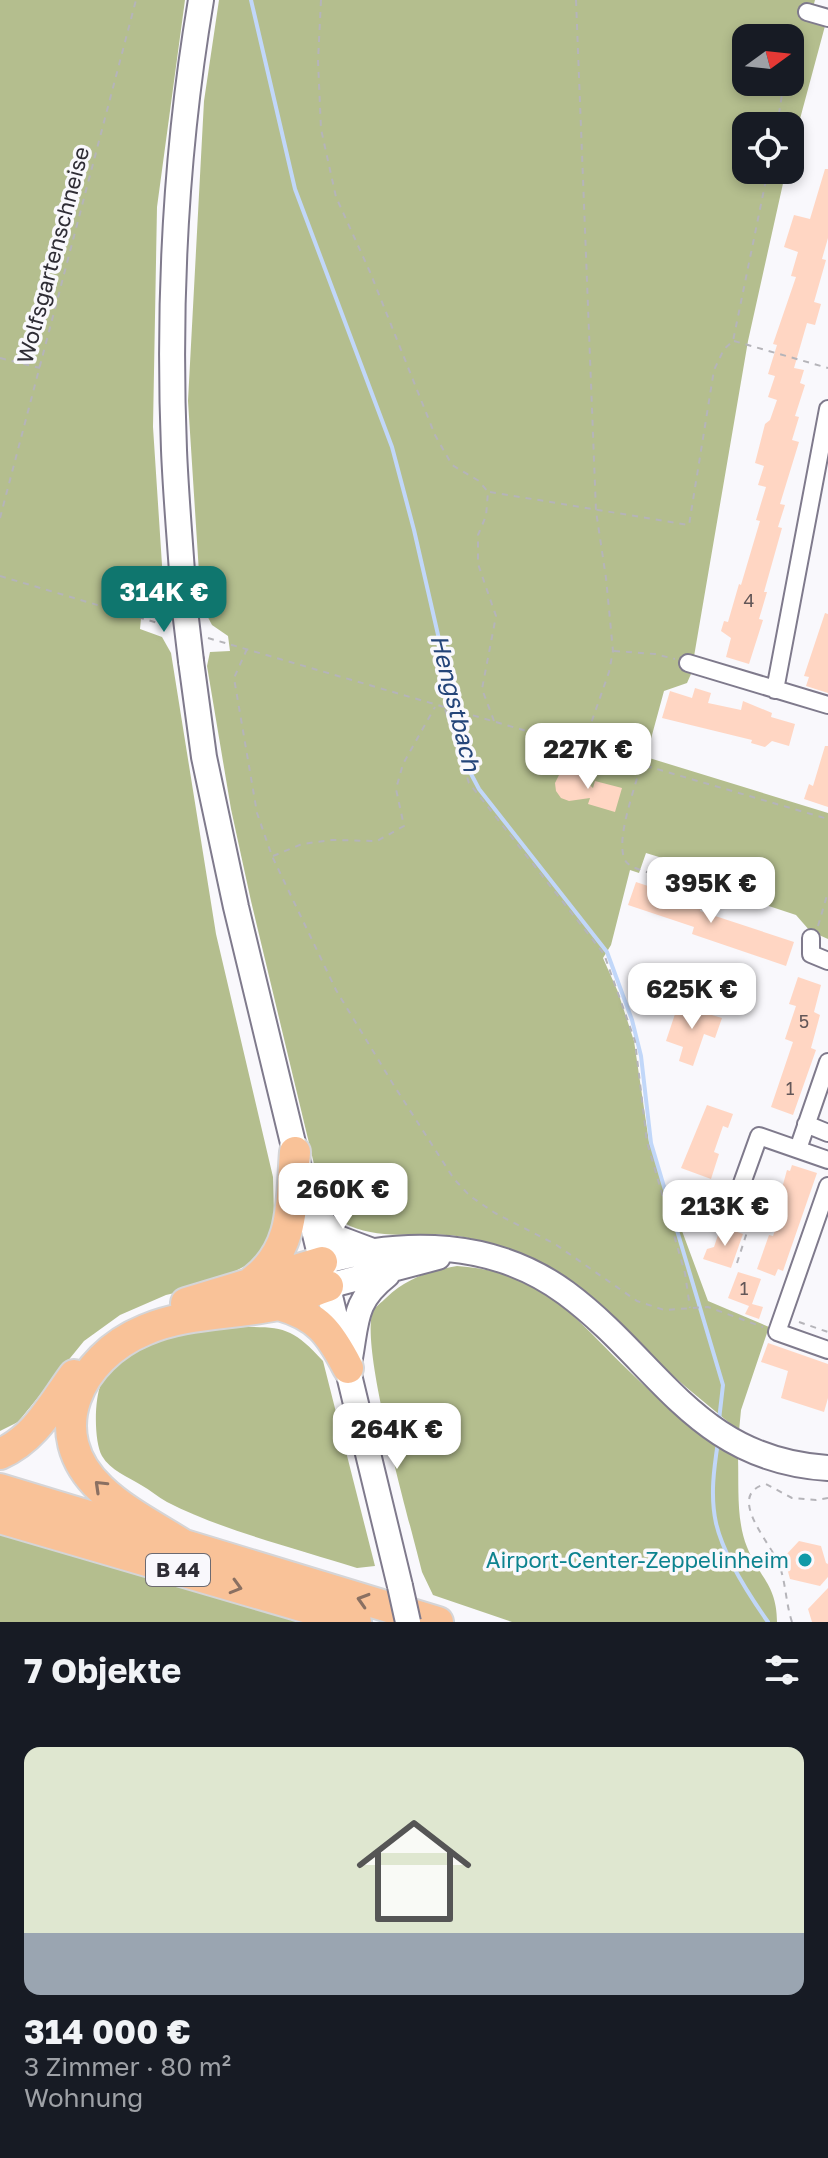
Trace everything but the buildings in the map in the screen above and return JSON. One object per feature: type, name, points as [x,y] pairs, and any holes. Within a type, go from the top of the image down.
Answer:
[{"type":"highway","points":[[253,1281],[270,1268],[286,1234],[295,1152]]},
{"type":"highway","points":[[0,1454],[22,1442],[35,1429],[82,1364],[116,1334],[157,1314],[253,1281],[325,1274]]},
{"type":"highway","points":[[279,1305],[325,1274]]},
{"type":"highway","points":[[187,1547],[101,1489],[79,1459],[71,1415],[78,1390],[104,1355],[144,1330],[208,1314],[279,1305],[308,1314],[317,1321],[336,1344],[348,1368]]},
{"type":"highway","name":"B 44","points":[[0,1489],[438,1622]]},
{"type":"highway","name":"B 44","points":[[0,1518],[356,1622]]},
{"type":"main road","points":[[201,0],[185,125],[174,263],[174,450],[191,661],[204,757],[227,866],[408,1622]]},
{"type":"main road","points":[[308,1207],[338,1238],[374,1251]]},
{"type":"main road","points":[[325,1274],[374,1251],[422,1246],[472,1251],[528,1271],[564,1291],[661,1386],[707,1424],[753,1451],[786,1463],[828,1468]]},
{"type":"main road","points":[[325,1274],[395,1268],[440,1257],[492,1258]]},
{"type":"main road","points":[[348,1368],[361,1302],[369,1289],[395,1268]]},
{"type":"street","points":[[807,12],[828,18]]},
{"type":"street","points":[[775,690],[828,409]]},
{"type":"street","points":[[688,663],[828,705]]},
{"type":"street","points":[[811,938],[811,954],[828,961]]},
{"type":"street","points":[[798,1149],[828,1062]]},
{"type":"street","points":[[806,1124],[828,1133]]},
{"type":"street","points":[[741,1186],[759,1136],[828,1160]]},
{"type":"street","points":[[828,1186],[780,1324],[828,1350]]},
{"type":"path","name":"Wolfsgartenschneise","points":[[0,518],[136,0]]},
{"type":"path","points":[[321,0],[318,61],[321,129],[336,197],[370,272],[435,435],[452,465],[479,481],[488,492],[689,525],[714,370],[724,349],[733,341],[765,184]]},
{"type":"path","points":[[576,0],[596,511],[613,651],[609,672],[582,749]]},
{"type":"path","points":[[804,26],[807,12]]},
{"type":"path","points":[[733,341],[828,368]]},
{"type":"path","points":[[0,358],[41,369]]},
{"type":"path","points":[[488,492],[486,516],[478,535],[478,564],[496,616],[482,689],[495,723]]},
{"type":"path","points":[[0,576],[175,628]]},
{"type":"path","points":[[205,637],[828,819]]},
{"type":"path","points":[[247,649],[234,678],[257,813],[272,856],[336,990],[454,1179],[470,1196],[495,1213],[555,1244],[637,1301],[664,1310],[692,1310],[704,1306],[828,1332]]},
{"type":"path","points":[[613,651],[655,654],[688,663]]},
{"type":"path","points":[[272,856],[302,844],[332,840],[377,841],[404,826],[396,789],[403,764],[436,705]]},
{"type":"path","points":[[446,708],[469,783],[604,954],[635,1041],[647,1142],[685,1273],[692,1310]]},
{"type":"path","points":[[640,766],[622,838],[625,860],[653,874]]},
{"type":"path","points":[[811,938],[817,931],[828,892]]},
{"type":"path","points":[[737,1263],[758,1198],[741,1191],[741,1186]]},
{"type":"path","points":[[792,1622],[780,1565],[773,1549],[753,1523],[751,1494],[756,1486],[766,1484],[792,1498],[828,1498]]},
{"type":"green space","points":[[0,0],[185,0],[157,207],[153,427],[165,611],[142,608],[140,629],[162,637],[171,653],[216,934],[273,1177],[274,1216],[266,1249],[247,1265],[208,1285],[166,1295],[120,1315],[84,1341],[18,1422],[0,1431]]},
{"type":"green space","points":[[219,0],[815,0],[809,22],[825,26],[802,112],[732,112],[732,184],[783,184],[748,341],[691,674],[687,683],[664,691],[646,757],[828,813],[828,939],[810,931],[796,915],[669,873],[672,861],[646,853],[639,873],[630,870],[611,945],[603,958],[634,1041],[649,1142],[708,1301],[769,1327],[741,1410],[739,1431],[601,1308],[542,1265],[489,1243],[465,1237],[361,1230],[344,1223],[328,1205],[320,1189],[231,809],[207,666],[210,652],[230,651],[228,636],[212,625],[201,604],[188,401],[204,101]]},
{"type":"green space","points":[[457,1266],[512,1277],[554,1300],[667,1407],[738,1458],[743,1537],[771,1590],[777,1622],[512,1622],[433,1595],[422,1572],[388,1438],[373,1360],[371,1331],[373,1311],[394,1291],[419,1276]]},
{"type":"green space","points":[[239,1327],[286,1331],[303,1341],[323,1361],[375,1566],[357,1568],[188,1512],[114,1469],[102,1456],[96,1431],[97,1400],[101,1384],[111,1367],[125,1355],[160,1338]]},
{"type":"green space","points":[[0,1534],[301,1622],[0,1622]]},
{"type":"waterway","name":"Hengstbach","points":[[251,0],[295,189],[392,447],[469,770],[479,789],[607,952],[632,1020],[641,1056],[651,1143],[723,1385],[719,1420]]},
{"type":"waterway","name":"Hengstbach","points":[[718,1442],[713,1492],[719,1535],[745,1587],[768,1622]]},
{"type":"place","name":"Airport-Center-Zeppelinheim","points":[[805,1560]]}]
